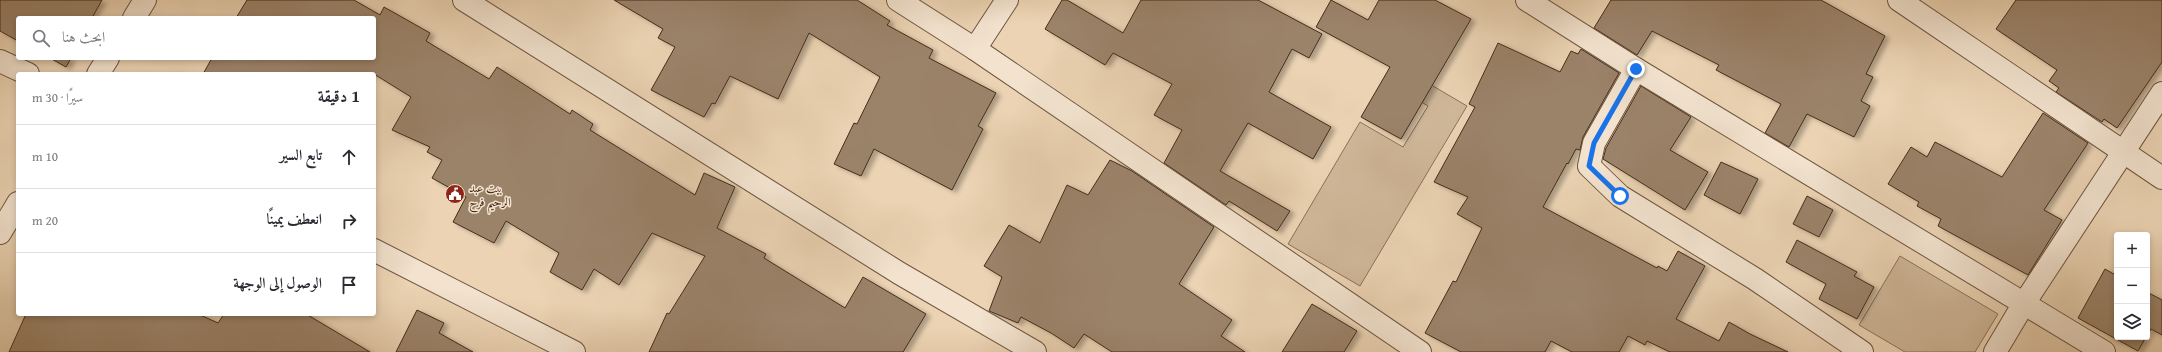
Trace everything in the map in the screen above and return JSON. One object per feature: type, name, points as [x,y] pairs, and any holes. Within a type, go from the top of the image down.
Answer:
[{"type":"street","points":[[135,16],[145,0]]},
{"type":"street","points":[[464,0],[899,273],[1035,352]]},
{"type":"street","points":[[898,0],[975,49],[1420,352]]},
{"type":"street","points":[[975,49],[1007,0]]},
{"type":"street","points":[[1527,0],[1636,69],[2104,352]]},
{"type":"street","points":[[1899,0],[2162,178]]},
{"type":"street","points":[[99,72],[107,60]]},
{"type":"street","points":[[0,61],[24,72]]},
{"type":"street","points":[[1636,69],[1594,143],[1589,166],[1620,196],[1756,278],[1862,352]]},
{"type":"street","points":[[1995,352],[2023,304],[2162,93]]},
{"type":"street","points":[[0,233],[16,206]]},
{"type":"street","points":[[376,251],[574,352]]},
{"type":"shaded area","points":[[1428,83],[1467,106],[1360,286],[1288,244],[1360,122],[1403,147],[1428,106],[1418,100]]},
{"type":"shaded area","points":[[1900,256],[1998,314],[1975,352],[1905,352],[1859,325]]},
{"type":"building","points":[[0,0],[102,0],[93,16],[16,16],[16,40],[0,31]]},
{"type":"building","points":[[247,0],[354,0],[380,15],[384,7],[430,33],[426,41],[489,79],[497,67],[570,114],[572,110],[593,124],[590,130],[695,195],[704,173],[735,187],[717,228],[766,254],[764,258],[845,308],[863,277],[926,314],[903,352],[649,352],[667,313],[669,314],[705,256],[652,233],[619,285],[594,269],[582,290],[550,272],[559,253],[506,221],[494,243],[453,222],[466,197],[432,178],[442,160],[427,152],[430,147],[392,130],[411,97],[376,75],[376,72],[204,72],[211,60],[376,60],[376,16],[237,16]]},
{"type":"building","points":[[614,0],[857,0],[890,21],[887,25],[933,50],[929,58],[996,93],[978,126],[983,129],[952,190],[874,149],[861,176],[834,164],[854,123],[857,124],[880,77],[809,33],[778,99],[730,76],[715,104],[712,103],[704,117],[651,90],[675,47],[658,38],[663,29]]},
{"type":"building","points":[[1062,0],[1067,0],[1123,33],[1141,0],[1258,0],[1322,34],[1309,58],[1292,49],[1269,92],[1331,127],[1313,159],[1248,123],[1220,171],[1290,211],[1277,231],[1229,201],[1226,205],[1164,163],[1182,130],[1154,115],[1172,84],[1113,53],[1105,65],[1045,29]]},
{"type":"building","points":[[1331,0],[1368,20],[1379,0],[1435,0],[1471,19],[1401,139],[1361,117],[1390,67],[1316,27]]},
{"type":"building","points":[[1611,0],[1821,0],[1885,36],[1866,74],[1873,77],[1861,101],[1870,106],[1854,137],[1807,114],[1789,147],[1765,133],[1781,104],[1716,70],[1719,65],[1652,31],[1637,55],[1594,28]]},
{"type":"building","points":[[2016,0],[2162,0],[2162,62],[2117,128],[2104,119],[2102,122],[2056,92],[2059,88],[2049,81],[2057,70],[1996,29]]},
{"type":"building","points":[[1498,43],[1560,72],[1571,51],[1578,54],[1581,49],[1619,73],[1583,137],[1580,150],[1576,149],[1543,207],[1657,268],[1658,266],[1667,271],[1678,251],[1705,266],[1676,319],[1719,341],[1729,322],[1788,352],[1670,352],[1647,341],[1645,345],[1628,336],[1619,352],[1572,352],[1551,341],[1545,352],[1461,352],[1425,333],[1453,281],[1456,282],[1482,228],[1457,214],[1468,197],[1434,182],[1475,107],[1469,104]]},
{"type":"building","points":[[54,60],[70,60],[66,67]]},
{"type":"building","points":[[1641,86],[1691,117],[1670,150],[1708,172],[1685,210],[1603,159],[1606,148]]},
{"type":"building","points":[[2043,113],[2088,143],[2044,210],[2062,220],[2028,275],[1938,226],[1941,219],[1917,206],[1919,202],[1888,184],[1911,147],[1927,157],[1935,142],[2002,177]]},
{"type":"building","points":[[1110,160],[1132,171],[1214,227],[1179,284],[1232,320],[1221,336],[1245,352],[1112,352],[1084,334],[1074,348],[1051,333],[1021,317],[1018,323],[989,311],[1002,277],[984,266],[1009,225],[1040,243],[1067,185],[1088,195]]},
{"type":"building","points":[[1721,162],[1758,179],[1740,214],[1704,195]]},
{"type":"building","points":[[1807,196],[1833,210],[1819,237],[1793,224]]},
{"type":"building","points":[[1797,240],[1857,272],[1854,276],[1874,287],[1857,319],[1819,299],[1826,284],[1786,262]]},
{"type":"building","points":[[2105,269],[2114,274],[2114,338],[2078,318]]},
{"type":"building","points":[[2150,294],[2162,300],[2162,335],[2151,329],[2150,331]]},
{"type":"building","points":[[1312,304],[1357,331],[1344,352],[1282,352]]},
{"type":"building","points":[[417,310],[444,323],[439,333],[473,352],[396,352]]},
{"type":"building","points":[[25,316],[202,316],[218,323],[223,316],[309,316],[370,352],[9,352]]},
{"type":"building","points":[[2118,340],[2144,340],[2138,351]]},
{"type":"place","name":"بيت عبد الرحيم فرح","points":[[455,194]]},
{"type":"route","points":[[1620,196],[1589,166],[1594,143],[1636,69]]}]
